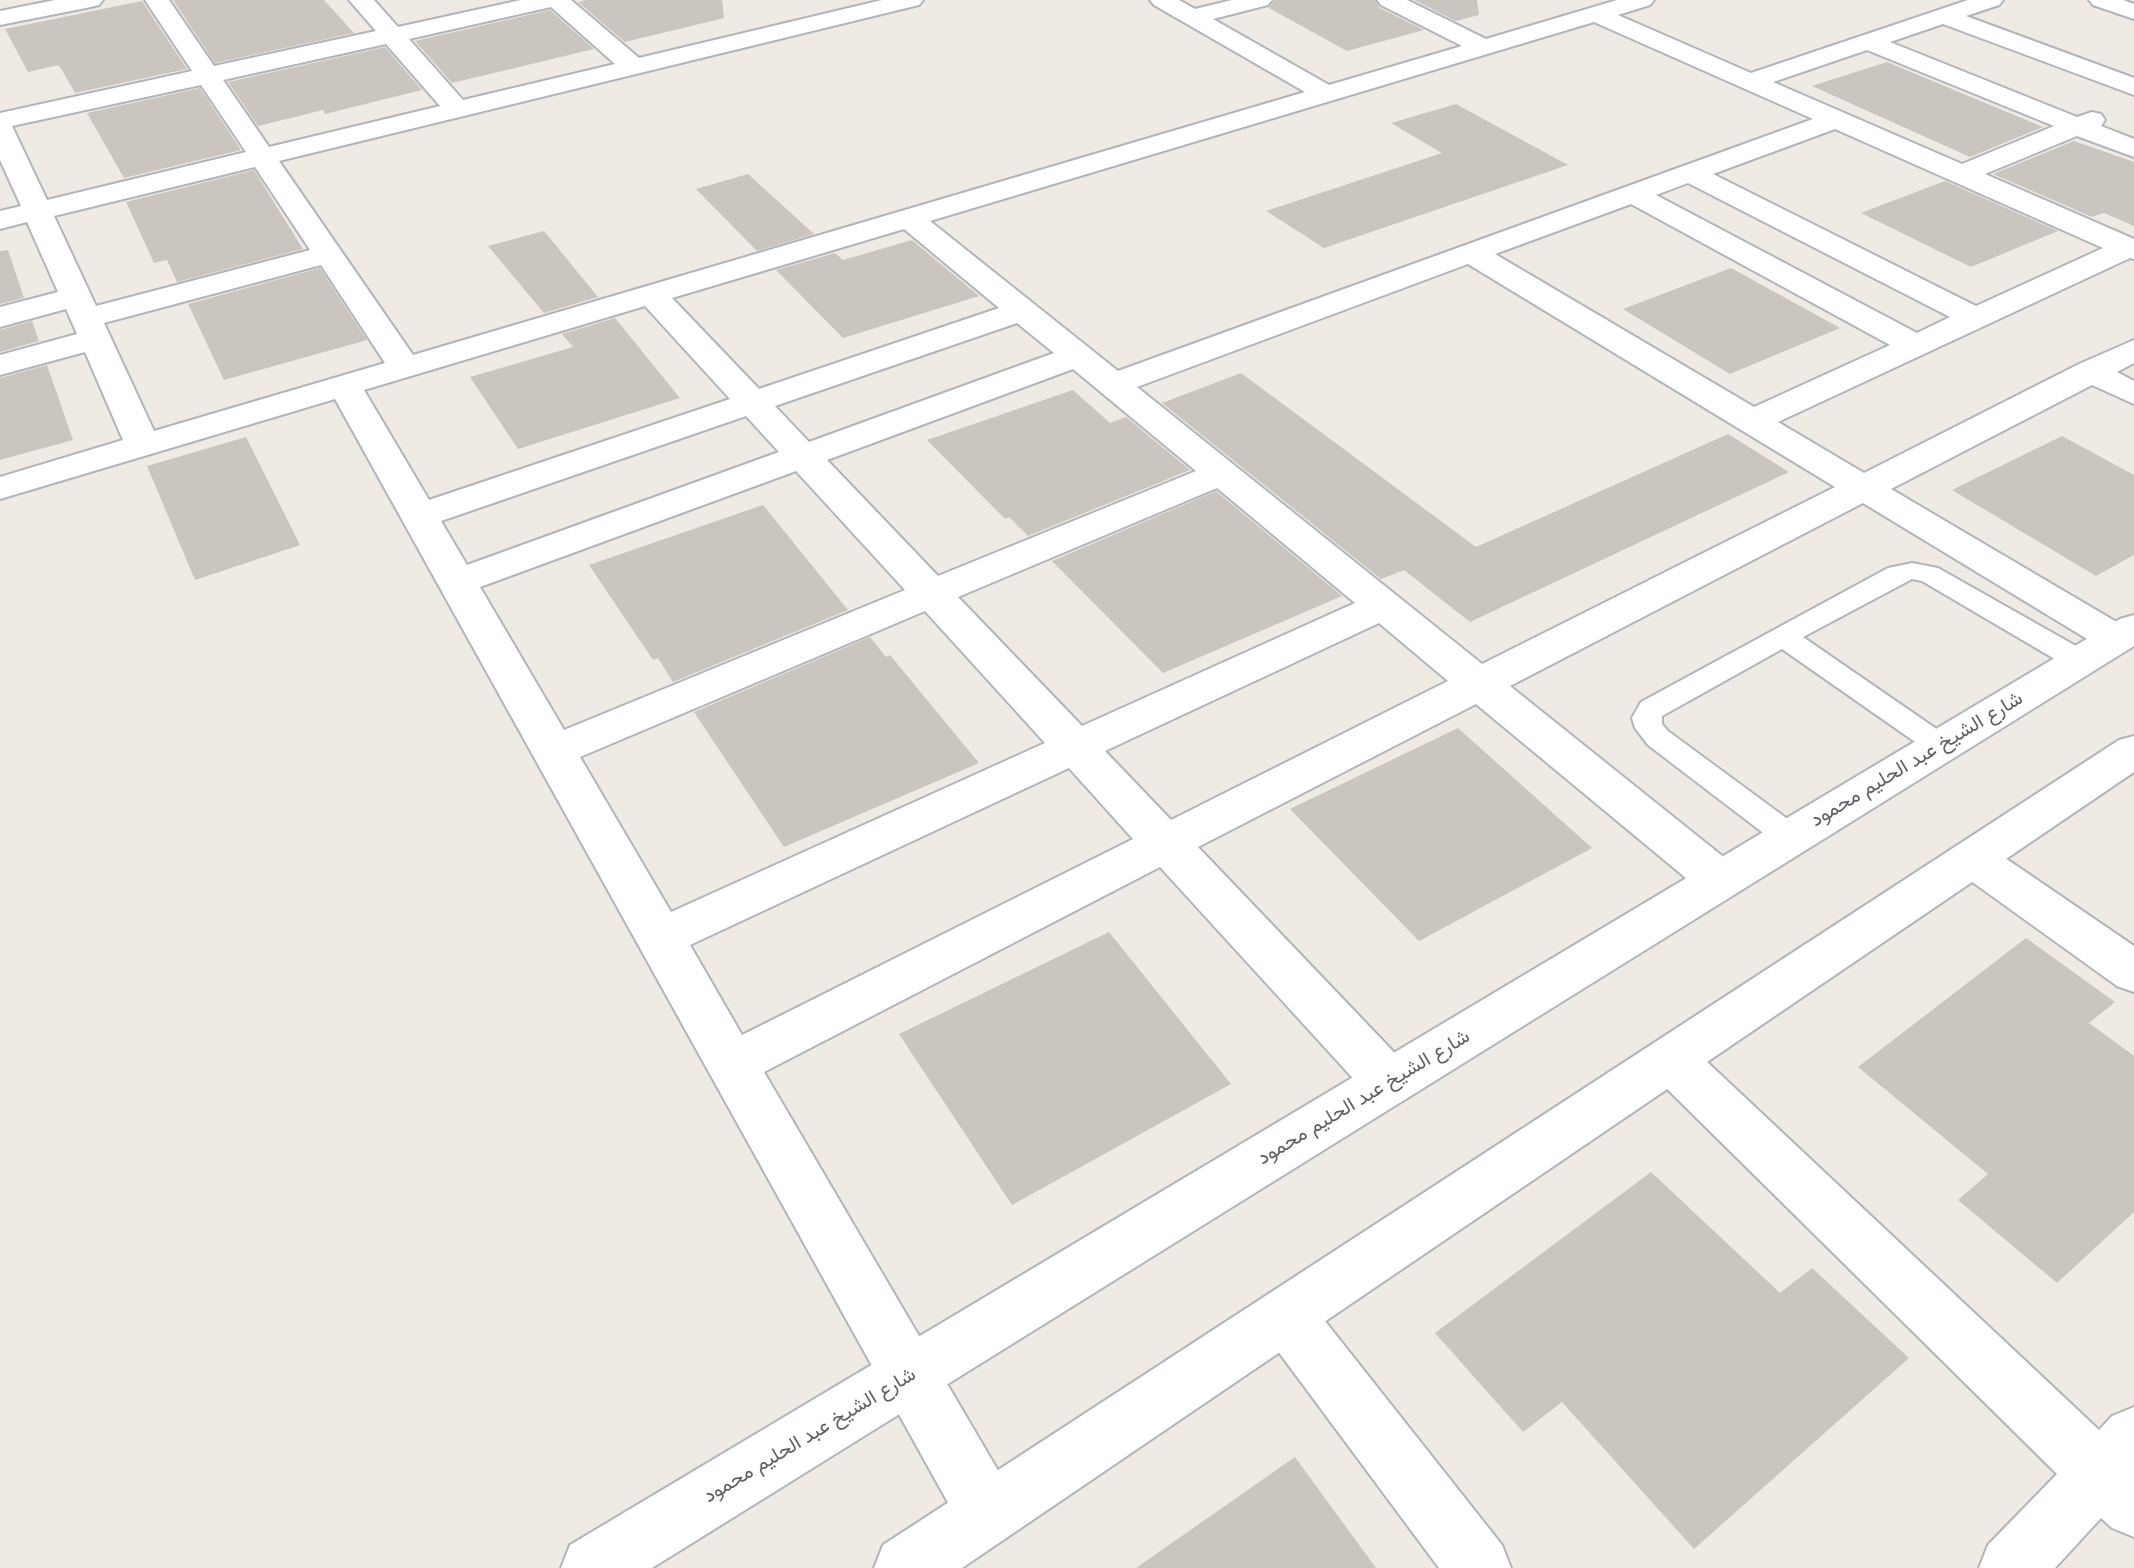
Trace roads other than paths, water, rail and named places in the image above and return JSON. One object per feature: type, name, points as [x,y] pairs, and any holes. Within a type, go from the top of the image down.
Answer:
[{"type":"street","points":[[0,5],[26,0]]},
{"type":"street","points":[[0,18],[91,0]]},
{"type":"street","points":[[157,0],[405,368]]},
{"type":"street","points":[[0,121],[198,64],[393,35],[555,0],[634,67]]},
{"type":"street","points":[[0,220],[911,0]]},
{"type":"street","points":[[1162,0],[1327,94]]},
{"type":"street","points":[[1193,17],[1260,0]]},
{"type":"street","points":[[1389,0],[1484,47]]},
{"type":"street","points":[[0,488],[1639,0]]},
{"type":"street","points":[[1751,81],[1991,0]]},
{"type":"street","points":[[2101,0],[2134,12]]},
{"type":"street","points":[[1893,5],[2134,87]]},
{"type":"street","points":[[368,6],[457,109]]},
{"type":"street","points":[[343,20],[368,6],[404,7]]},
{"type":"street","points":[[780,9],[804,26]]},
{"type":"street","points":[[1596,14],[2131,248]]},
{"type":"street","points":[[1868,42],[2134,149]]},
{"type":"street","points":[[161,59],[198,64],[221,46]]},
{"type":"street","points":[[1962,174],[2134,103]]},
{"type":"street","points":[[1113,384],[1837,119]]},
{"type":"street","points":[[0,129],[143,445]]},
{"type":"street","points":[[1690,173],[1974,317]]},
{"type":"street","points":[[1633,194],[1915,345]]},
{"type":"street","points":[[909,218],[1720,880]]},
{"type":"street","points":[[1752,421],[1974,317],[2131,248]]},
{"type":"street","points":[[1471,253],[1863,488],[2110,643]]},
{"type":"street","points":[[0,365],[86,318],[328,254]]},
{"type":"street","points":[[651,294],[1389,1082]]},
{"type":"street","points":[[419,516],[1023,310]]},
{"type":"street","points":[[0,317],[86,318]]},
{"type":"street","points":[[732,1064],[2134,350]]},
{"type":"street","points":[[457,582],[1078,356]]},
{"type":"street","points":[[2091,371],[2134,394]]},
{"type":"street","points":[[344,385],[988,1513]]},
{"type":"street","points":[[554,751],[1222,473]]},
{"type":"street","points":[[660,938],[1384,605]]},
{"type":"street","name":"شارع الشيخ عبد الحليم محمود","points":[[593,1568],[2110,643]]},
{"type":"street","points":[[906,1568],[2134,751]]},
{"type":"street","points":[[1973,859],[2134,972]]},
{"type":"street","points":[[1671,1060],[2123,1473],[2011,1568]]},
{"type":"street","points":[[1286,1316],[1479,1568]]},
{"type":"lane","points":[[1790,837],[1658,738],[1649,728],[1646,718],[1651,709],[1897,574],[1912,571],[1929,574],[2110,643]]},
{"type":"lane","points":[[1783,636],[1941,746]]}]
